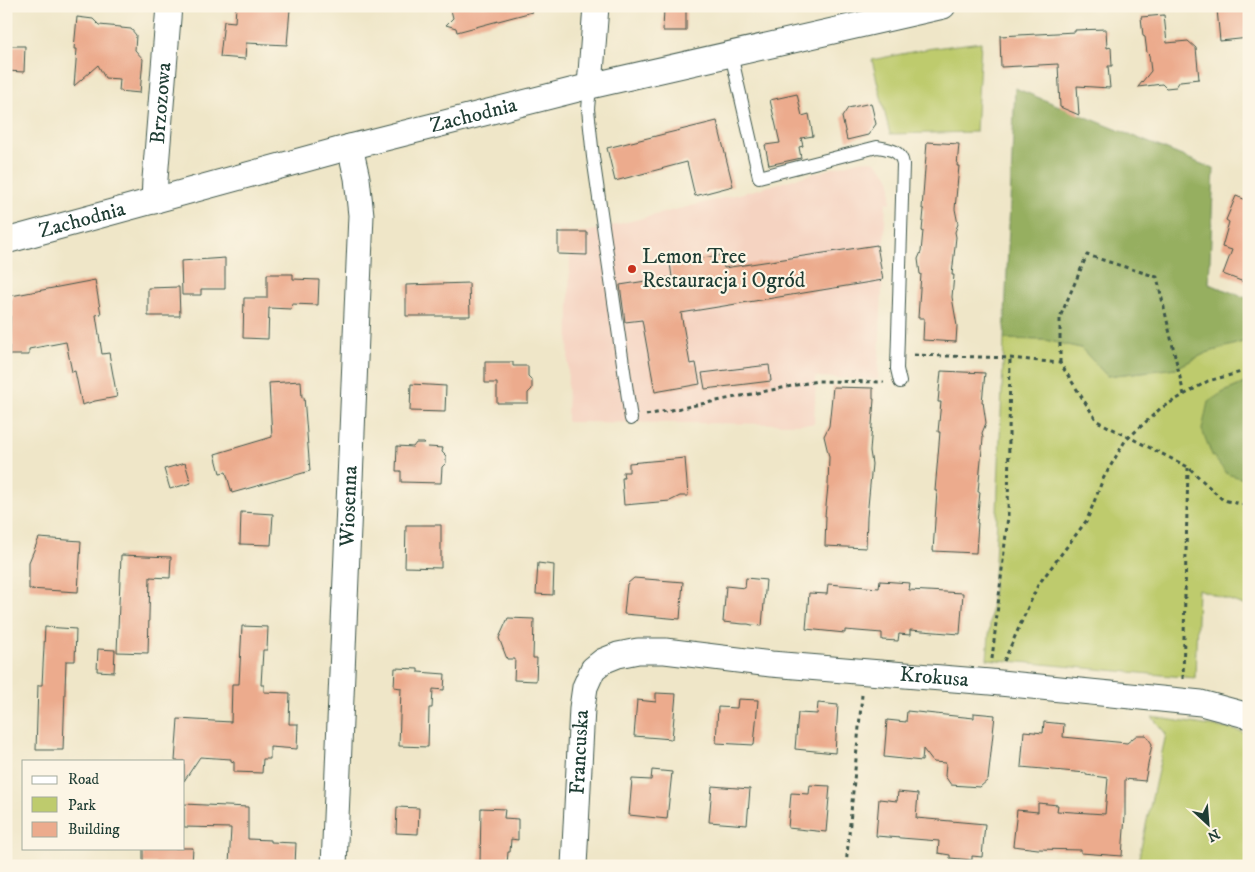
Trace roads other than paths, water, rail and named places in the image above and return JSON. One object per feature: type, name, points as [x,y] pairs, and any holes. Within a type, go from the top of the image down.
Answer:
[{"type":"street","name":"Brzozowa","points":[[154,201],[169,6]]},
{"type":"street","points":[[590,86],[596,6]]},
{"type":"street","name":"Zachodnia","points":[[6,241],[350,147],[590,86],[943,6]]},
{"type":"street","name":"Wiosenna","points":[[334,866],[360,215],[357,178],[350,147]]},
{"type":"street","name":"Krokusa","points":[[618,654],[638,651],[665,651],[771,664],[1182,701],[1201,703],[1249,716]]},
{"type":"street","name":"Francuska","points":[[574,866],[582,708],[585,687],[593,669],[603,661],[618,654]]},
{"type":"lane","points":[[730,54],[759,177],[877,147],[898,153],[902,158],[897,369],[900,382]]},
{"type":"lane","points":[[590,86],[588,109],[593,156],[631,418]]},
{"type":"place","name":"Lemon Tree Restauracja i Ogród","points":[[632,269]]}]
